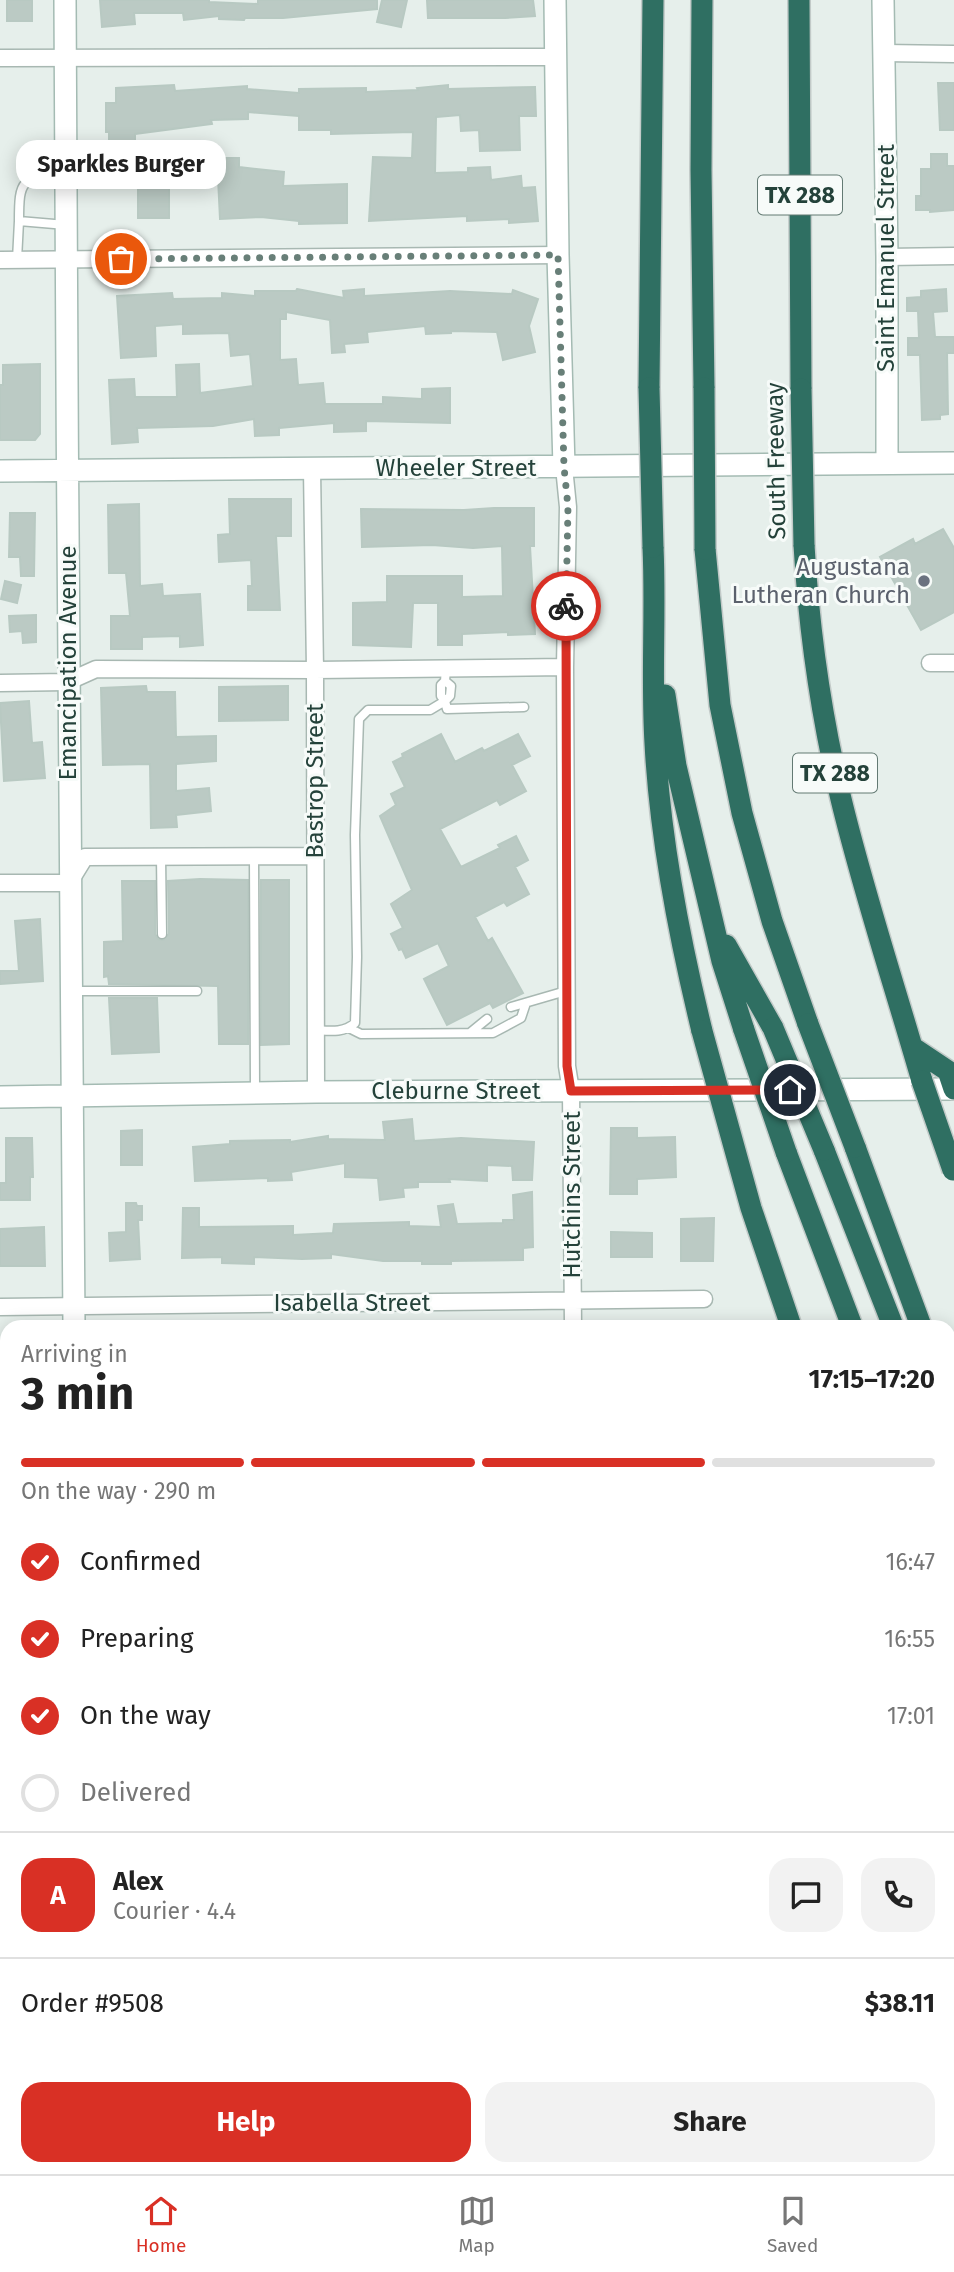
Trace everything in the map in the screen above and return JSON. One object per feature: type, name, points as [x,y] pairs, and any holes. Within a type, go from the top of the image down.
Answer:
[{"type":"highway","points":[[653,0],[649,388],[653,547],[665,697],[676,766],[728,985],[786,1152],[850,1320]]},
{"type":"highway","points":[[702,0],[705,550],[720,705],[742,813],[772,921],[919,1320]]},
{"type":"highway","name":"South Freeway","points":[[799,0],[804,545],[813,651],[832,758],[851,837],[912,1047],[954,1174]]},
{"type":"highway","points":[[656,599],[654,698],[658,788],[676,911],[702,1031],[751,1208],[789,1320]]},
{"type":"highway","points":[[715,925],[773,1028],[891,1320]]},
{"type":"highway","points":[[912,1047],[948,1071],[954,1089]]},
{"type":"main road","name":"Emancipation Avenue","points":[[65,0],[69,472],[67,682],[74,1317]]},
{"type":"main road","name":"Hutchins Street","points":[[555,0],[564,467]]},
{"type":"main road","name":"Saint Emanuel Street","points":[[883,0],[887,463]]},
{"type":"main road","name":"Wheeler Street","points":[[0,471],[954,463]]},
{"type":"main road","name":"Cleburne Street","points":[[0,1097],[316,1092],[954,1089]]},
{"type":"street","points":[[884,53],[954,54]]},
{"type":"street","points":[[0,58],[556,57]]},
{"type":"street","points":[[0,260],[558,255]]},
{"type":"street","points":[[887,257],[954,256]]},
{"type":"street","name":"Hutchins Street","points":[[564,467],[568,507],[565,667],[566,991],[567,1075],[571,1091],[573,1320]]},
{"type":"street","name":"Bastrop Street","points":[[312,469],[316,1092]]},
{"type":"street","points":[[930,663],[954,663]]},
{"type":"street","points":[[0,683],[67,682],[96,669],[315,670],[446,675],[565,667]]},
{"type":"street","points":[[0,883],[69,883],[85,857],[315,856]]},
{"type":"street","name":"Isabella Street","points":[[0,1307],[74,1317],[704,1299]]},
{"type":"lane","points":[[17,260],[19,190],[25,182],[43,176],[66,175]]},
{"type":"lane","points":[[19,221],[66,225]]},
{"type":"lane","points":[[446,675],[441,685],[441,696],[447,709],[524,707]]},
{"type":"lane","points":[[316,1030],[339,1031],[355,1023],[355,835],[359,719],[368,710],[430,710],[445,701]]},
{"type":"lane","points":[[254,856],[255,1093]]},
{"type":"lane","points":[[161,857],[162,934]]},
{"type":"lane","points":[[70,991],[197,991]]},
{"type":"lane","points":[[511,1007],[566,991]]},
{"type":"lane","points":[[349,1028],[361,1034],[493,1033],[521,1018],[526,1003]]},
{"type":"lane","points":[[471,1032],[487,1020]]},
{"type":"building","points":[[7,0],[32,0],[32,21],[7,21]]},
{"type":"building","points":[[100,0],[209,0],[258,4],[258,0],[377,0],[377,9],[244,20],[219,19],[219,16],[184,20],[183,13],[134,13],[135,24],[102,27]]},
{"type":"building","points":[[382,0],[407,0],[401,27],[377,22]]},
{"type":"building","points":[[427,0],[533,0],[535,16],[428,18]]},
{"type":"building","points":[[938,83],[954,83],[954,130],[940,130]]},
{"type":"building","points":[[174,85],[175,91],[247,86],[247,89],[299,93],[299,89],[366,88],[366,92],[418,90],[417,88],[448,85],[448,89],[535,87],[536,116],[519,116],[520,150],[480,151],[479,130],[461,131],[460,115],[436,117],[435,173],[468,172],[468,168],[490,167],[491,180],[521,176],[522,188],[535,187],[538,221],[467,221],[467,216],[369,221],[373,157],[412,158],[413,132],[331,134],[331,130],[299,130],[299,116],[248,112],[248,119],[211,120],[212,124],[135,134],[135,154],[109,154],[106,103],[116,103],[116,88]]},
{"type":"building","points":[[931,154],[947,154],[947,166],[954,166],[954,210],[916,210],[916,196],[921,196],[921,169],[931,169]]},
{"type":"building","points":[[211,158],[239,158],[239,167],[284,172],[283,186],[347,184],[347,223],[299,224],[299,221],[261,217],[220,219],[218,178],[211,178]]},
{"type":"building","points":[[138,185],[169,185],[169,218],[138,218]]},
{"type":"building","points":[[297,289],[344,298],[343,291],[364,289],[364,296],[450,291],[512,294],[513,290],[538,299],[529,326],[535,352],[503,360],[497,332],[451,331],[426,334],[425,326],[367,332],[368,342],[344,344],[345,352],[332,353],[330,320],[286,312],[286,319],[280,319],[280,360],[296,359],[298,385],[323,383],[325,404],[383,404],[383,397],[422,399],[422,389],[450,388],[450,423],[366,421],[366,431],[334,432],[334,423],[279,428],[279,435],[255,436],[254,419],[213,426],[137,428],[138,442],[112,444],[109,380],[134,379],[135,397],[177,397],[176,365],[199,364],[200,393],[253,386],[250,354],[231,356],[229,333],[183,334],[183,324],[155,326],[156,356],[121,358],[117,296],[172,293],[173,299],[222,298],[222,293],[255,296],[255,291]]},
{"type":"building","points":[[946,289],[947,311],[933,312],[935,337],[954,337],[954,353],[947,353],[948,414],[940,415],[940,419],[922,420],[920,355],[908,355],[908,338],[919,338],[918,311],[907,311],[907,298],[921,297],[921,291]]},
{"type":"building","points":[[40,364],[40,434],[35,440],[0,440],[0,385],[3,385],[3,365]]},
{"type":"building","points":[[229,499],[291,499],[291,536],[276,536],[280,610],[248,610],[248,586],[252,586],[251,560],[219,562],[218,535],[230,534]]},
{"type":"building","points":[[139,504],[140,586],[162,584],[163,596],[200,594],[203,645],[180,647],[180,636],[142,637],[142,649],[111,649],[111,616],[130,616],[126,573],[109,573],[108,505]]},
{"type":"building","points":[[534,508],[534,546],[530,546],[535,634],[462,634],[462,645],[438,645],[438,603],[413,603],[411,647],[353,645],[353,603],[387,602],[387,576],[462,576],[462,597],[503,596],[502,546],[362,547],[361,509]]},
{"type":"building","points":[[10,513],[35,513],[34,576],[21,576],[20,557],[9,557]]},
{"type":"building","name":"Augustana Lutheran Church","points":[[943,529],[954,548],[954,612],[921,630],[880,557],[913,539],[915,544]]},
{"type":"building","points":[[5,581],[21,585],[17,603],[1,599]]},
{"type":"building","points":[[36,615],[36,642],[23,643],[22,631],[10,632],[9,616]]},
{"type":"building","points":[[146,686],[147,692],[175,692],[176,737],[216,736],[216,761],[176,764],[176,791],[209,788],[211,811],[176,815],[177,827],[151,828],[150,764],[103,765],[101,688]]},
{"type":"building","points":[[288,686],[288,720],[219,721],[219,687]]},
{"type":"building","points":[[29,701],[32,743],[42,742],[45,778],[4,781],[0,703]]},
{"type":"building","points":[[441,734],[455,762],[518,734],[530,756],[512,765],[526,791],[500,805],[497,800],[440,829],[461,867],[500,848],[498,845],[516,836],[528,860],[515,867],[529,894],[507,906],[504,902],[475,917],[488,941],[492,938],[523,993],[493,1008],[490,1003],[447,1025],[424,979],[449,966],[438,943],[406,958],[391,934],[403,928],[391,904],[412,890],[380,816],[396,805],[391,794],[405,787],[393,762],[403,757],[402,754]]},
{"type":"building","points":[[248,880],[248,1044],[219,1044],[218,986],[109,984],[108,976],[104,977],[104,942],[123,941],[122,881],[155,881],[155,934],[158,939],[163,940],[169,934],[168,881]]},
{"type":"building","points":[[261,880],[289,880],[289,1044],[261,1045]]},
{"type":"building","points":[[40,919],[43,981],[0,984],[0,971],[19,971],[15,921]]},
{"type":"building","points":[[109,998],[157,998],[159,1052],[112,1054]]},
{"type":"building","points":[[412,1119],[414,1141],[461,1138],[534,1142],[532,1180],[513,1180],[512,1166],[487,1165],[487,1181],[449,1179],[450,1182],[418,1182],[418,1187],[403,1188],[404,1197],[380,1200],[378,1178],[345,1177],[345,1163],[291,1172],[292,1180],[268,1181],[268,1178],[195,1181],[193,1147],[230,1144],[230,1141],[290,1142],[328,1136],[328,1139],[385,1140],[383,1122]]},
{"type":"building","points":[[611,1128],[637,1128],[637,1138],[675,1137],[676,1177],[637,1179],[637,1194],[610,1194]]},
{"type":"building","points":[[142,1130],[142,1165],[121,1165],[121,1131]]},
{"type":"building","points":[[6,1138],[32,1138],[33,1177],[30,1177],[30,1200],[0,1200],[0,1183],[6,1183]]},
{"type":"building","points":[[532,1192],[533,1247],[523,1248],[523,1260],[422,1264],[422,1261],[383,1261],[331,1254],[331,1258],[254,1257],[254,1264],[222,1263],[222,1257],[182,1258],[183,1208],[199,1208],[199,1227],[293,1226],[293,1235],[333,1233],[334,1224],[409,1222],[409,1226],[441,1227],[438,1206],[453,1204],[457,1224],[503,1223],[503,1220],[514,1220],[513,1195]]},
{"type":"building","points":[[126,1203],[142,1206],[142,1220],[138,1220],[140,1259],[110,1261],[109,1233],[126,1232]]},
{"type":"building","points":[[714,1218],[713,1261],[681,1261],[681,1219]]},
{"type":"building","points":[[44,1227],[45,1266],[0,1266],[0,1229]]},
{"type":"building","points":[[611,1232],[652,1233],[652,1257],[611,1257]]},
{"type":"way so far","points":[[121,259],[558,255],[564,467],[568,507],[566,606]]},
{"type":"place","name":"Sparkles Burger","points":[[121,259]]},
{"type":"place","name":"Augustana Lutheran Church","points":[[924,581]]},
{"type":"route","points":[[566,606],[567,1075],[571,1091],[790,1090]]}]
